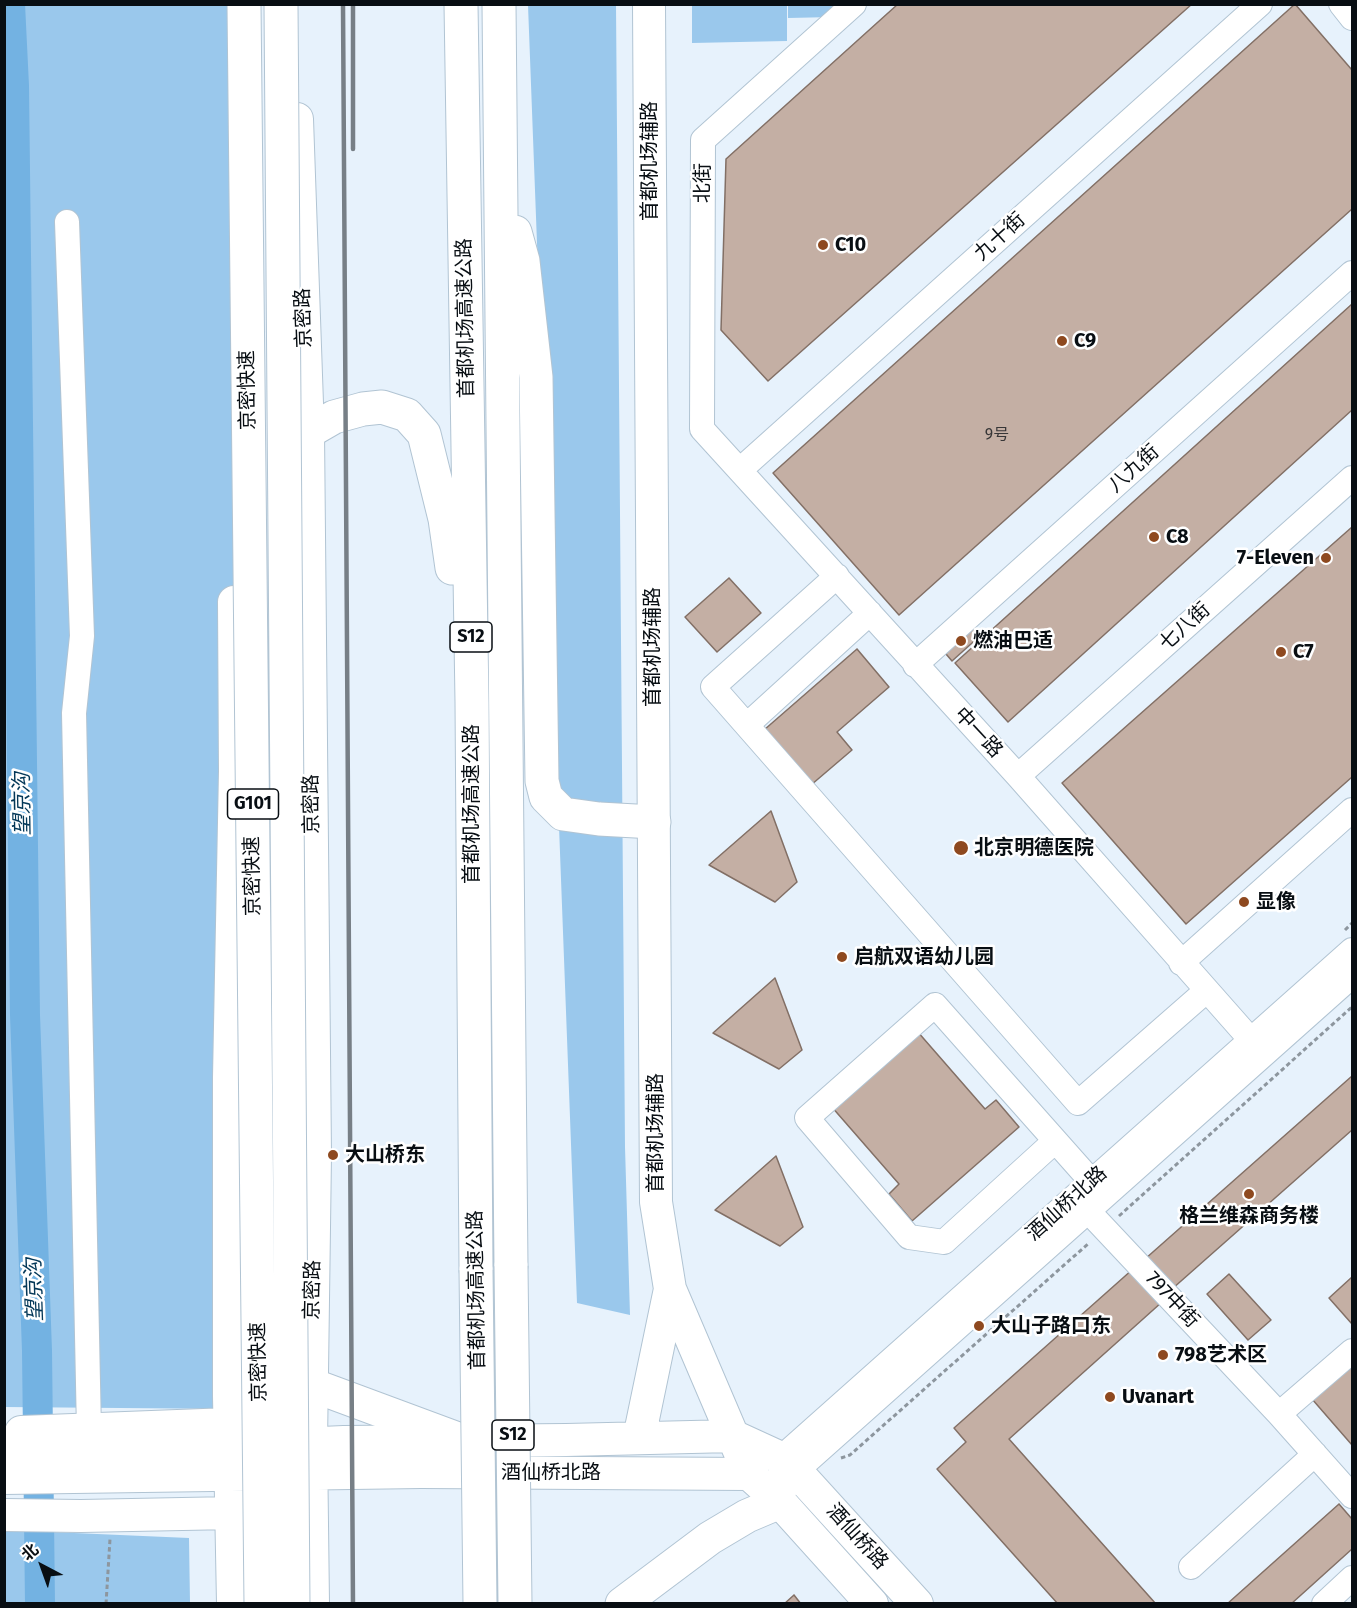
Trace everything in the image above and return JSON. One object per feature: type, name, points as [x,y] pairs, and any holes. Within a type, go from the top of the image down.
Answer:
[{"type":"highway","name":"京密快速","points":[[244,4],[261,1604]]},
{"type":"highway","name":"京密快速","points":[[281,4],[293,1604]]},
{"type":"highway","name":"首都机场高速公路","points":[[461,4],[472,702],[480,1604]]},
{"type":"highway","name":"首都机场高速公路","points":[[499,4],[515,1604]]},
{"type":"highway","points":[[500,184],[523,261],[536,377],[542,769],[546,797],[564,814],[599,819],[654,822]]},
{"type":"highway","points":[[308,432],[334,417],[382,407],[407,415],[424,434],[445,519],[472,702]]},
{"type":"highway","points":[[312,1385],[463,1441]]},
{"type":"highway","points":[[622,1604],[710,1538],[747,1516],[780,1502]]},
{"type":"main road","name":"G101","points":[[231,1449],[229,1077],[234,771],[233,4]]},
{"type":"main road","name":"京密路","points":[[297,4],[295,56],[308,432],[315,1155],[311,1459],[313,1604]]},
{"type":"main road","name":"首都机场辅路","points":[[649,4],[656,1202],[670,1289]]},
{"type":"main road","points":[[670,1289],[748,1474],[780,1502]]},
{"type":"main road","points":[[639,1438],[670,1289]]},
{"type":"main road","points":[[4,1432],[81,1448],[231,1449]]},
{"type":"main road","name":"酒仙桥北路","points":[[311,1459],[463,1441],[733,1436],[789,1465]]},
{"type":"main road","points":[[4,1478],[81,1448]]},
{"type":"main road","points":[[4,1453],[81,1448],[231,1449],[311,1459]]},
{"type":"main road","points":[[231,1449],[233,1604]]},
{"type":"main road","name":"酒仙桥北路","points":[[311,1459],[748,1474]]},
{"type":"main road","name":"酒仙桥路","points":[[789,1465],[917,1604]]},
{"type":"main road","name":"酒仙桥路","points":[[780,1502],[872,1604]]},
{"type":"main road","points":[[4,1515],[233,1513]]},
{"type":"street","name":"北街","points":[[702,429],[703,140],[854,4]]},
{"type":"street","name":"九十街","points":[[740,470],[1260,4]]},
{"type":"street","points":[[1341,4],[1353,18]]},
{"type":"street","points":[[67,222],[82,636],[75,712],[81,1448]]},
{"type":"street","name":"八九街","points":[[915,665],[1353,273]]},
{"type":"street","name":"中一路","points":[[702,429],[1018,776],[1251,1040]]},
{"type":"street","name":"七八街","points":[[1018,776],[1353,478]]},
{"type":"street","points":[[837,576],[713,687],[1078,1103],[1206,991]]},
{"type":"street","points":[[747,725],[870,613]]},
{"type":"street","points":[[1181,963],[1353,810]]},
{"type":"street","name":"酒仙桥北路","points":[[789,1465],[1092,1182],[1353,950]]},
{"type":"street","name":"酒仙桥北路","points":[[789,1465],[1088,1211],[1353,976]]},
{"type":"street","points":[[1055,1141],[944,1242],[909,1236],[807,1118],[935,1005],[1092,1182]]},
{"type":"street","name":"797中街","points":[[1088,1211],[1353,1496]]},
{"type":"street","points":[[1279,1414],[1353,1351]]},
{"type":"street","points":[[1191,1567],[1315,1454]]},
{"type":"street","points":[[780,1502],[789,1465]]},
{"type":"street","points":[[1324,1604],[1353,1578]]},
{"type":"path","points":[[839,1459],[850,1455],[1353,1007]]},
{"type":"path","points":[[106,1604],[110,1535]]},
{"type":"shaded area","points":[[5,5],[233,5],[244,1400],[235,1409],[5,1407]]},
{"type":"shaded area","points":[[528,5],[616,5],[625,1147],[630,1315],[577,1303]]},
{"type":"shaded area","points":[[692,5],[787,5],[787,41],[692,43]]},
{"type":"shaded area","points":[[788,5],[832,5],[833,17],[788,18]]},
{"type":"shaded area","points":[[5,1530],[189,1538],[190,1603],[5,1604]]},
{"type":"building","name":"C10","points":[[898,4],[1192,4],[768,381],[721,330],[726,159]]},
{"type":"building","name":"C9","points":[[1295,4],[1352,70],[1352,209],[899,615],[773,473]]},
{"type":"building","name":"C8","points":[[1352,304],[1352,410],[1008,722],[955,663]]},
{"type":"building","name":"C7","points":[[1352,527],[1352,777],[1186,924],[1062,783]]},
{"type":"building","points":[[729,578],[761,613],[717,652],[685,617]]},
{"type":"building","name":"燃油巴适","points":[[969,622],[981,635],[952,661],[940,647]]},
{"type":"building","points":[[857,649],[889,687],[837,732],[852,750],[811,785],[764,730]]},
{"type":"building","points":[[771,811],[797,882],[775,902],[709,865]]},
{"type":"building","points":[[775,978],[802,1050],[779,1069],[713,1033]]},
{"type":"building","points":[[917,1031],[985,1109],[996,1100],[1019,1127],[912,1221],[889,1194],[899,1184],[831,1106]]},
{"type":"building","name":"格兰维森商务楼","points":[[1352,1076],[1352,1130],[1172,1289],[1145,1259]]},
{"type":"building","points":[[776,1156],[803,1227],[780,1246],[715,1210]]},
{"type":"building","points":[[1133,1269],[1162,1302],[1009,1439],[1156,1604],[1058,1604],[937,1469],[966,1442],[954,1428]]},
{"type":"building","points":[[1229,1274],[1271,1320],[1248,1340],[1207,1294]]},
{"type":"building","points":[[1352,1277],[1352,1324],[1329,1298]]},
{"type":"building","points":[[1352,1364],[1352,1445],[1312,1399]]},
{"type":"building","points":[[1339,1504],[1352,1519],[1352,1549],[1291,1604],[1227,1604]]},
{"type":"building","points":[[794,1595],[801,1604],[784,1604]]},
{"type":"waterway","name":"望京沟","points":[[10,4],[14,86],[25,1015],[37,1351],[40,1604]]},
{"type":"railway","points":[[343,4],[353,1604]]},
{"type":"railway","points":[[353,4],[353,149]]},
{"type":"place","name":"C10","points":[[823,245]]},
{"type":"place","name":"C9","points":[[1062,341]]},
{"type":"place","name":"C8","points":[[1154,537]]},
{"type":"place","name":"7-Eleven","points":[[1326,558]]},
{"type":"place","name":"燃油巴适","points":[[961,641]]},
{"type":"place","name":"C7","points":[[1281,652]]},
{"type":"place","name":"北京明德医院","points":[[961,848]]},
{"type":"place","name":"显像","points":[[1244,902]]},
{"type":"place","name":"启航双语幼儿园","points":[[842,957]]},
{"type":"place","name":"大山桥东","points":[[333,1155]]},
{"type":"place","name":"格兰维森商务楼","points":[[1249,1194]]},
{"type":"place","name":"大山子路口东","points":[[979,1326]]},
{"type":"place","name":"798艺术区","points":[[1163,1355]]},
{"type":"place","name":"Uvanart","points":[[1110,1397]]}]
